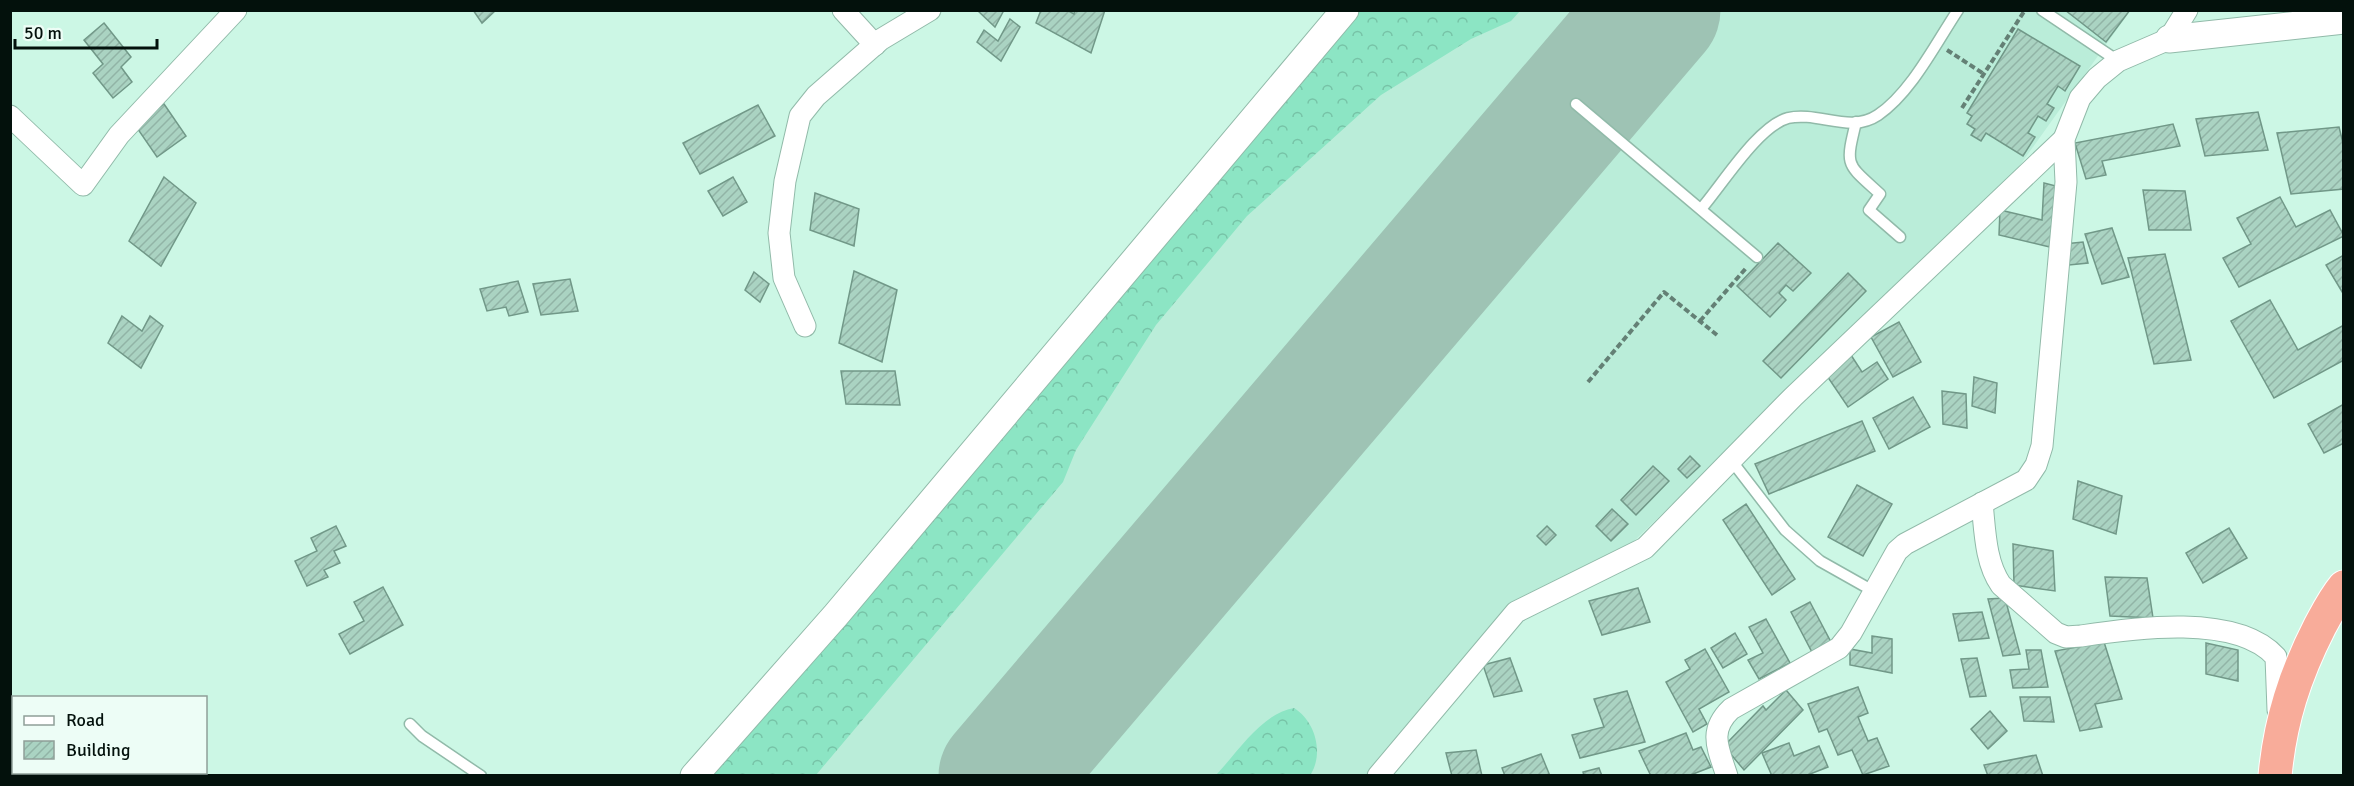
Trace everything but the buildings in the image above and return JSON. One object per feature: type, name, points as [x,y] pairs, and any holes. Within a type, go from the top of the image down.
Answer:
[{"type":"highway","points":[[2277,760],[2290,693],[2304,658],[2343,587]]},
{"type":"street","points":[[10,116],[83,185],[119,135],[236,10]]},
{"type":"street","points":[[843,10],[875,45]]},
{"type":"street","points":[[806,327],[784,278],[779,233],[785,181],[800,116],[816,96],[875,45],[930,10]]},
{"type":"street","points":[[694,776],[836,615],[1344,10]]},
{"type":"street","points":[[2169,39],[2187,10]]},
{"type":"street","points":[[1727,776],[1717,746],[1716,729],[1720,719],[1731,709],[1839,648],[1851,633],[1897,551],[1905,544],[2026,480],[2036,465],[2042,446],[2066,182],[2064,138],[2080,98],[2097,78],[2118,61],[2169,39],[2326,18]]},
{"type":"street","points":[[1378,776],[1516,612],[1645,548],[1792,397],[2064,138]]},
{"type":"street","points":[[1982,503],[1990,561],[1995,577],[2001,585],[2056,633],[2067,637],[2175,626],[2209,628],[2253,640],[2269,649],[2276,657],[2278,666],[2277,760]]},
{"type":"lane","points":[[1701,209],[1766,130],[1789,118],[1857,122],[1876,116],[1899,97],[1958,10]]},
{"type":"lane","points":[[2042,10],[2118,61]]},
{"type":"lane","points":[[1576,104],[1757,257]]},
{"type":"lane","points":[[1857,122],[1848,161],[1852,169],[1880,194],[1869,210],[1900,237]]},
{"type":"lane","points":[[1731,460],[1785,530],[1820,561],[1875,592]]},
{"type":"lane","points":[[410,724],[422,736],[481,776]]},
{"type":"path","points":[[1962,108],[2025,10]]},
{"type":"path","points":[[1936,43],[1984,74]]},
{"type":"path","points":[[1700,321],[1757,257]]},
{"type":"path","points":[[1588,382],[1664,292],[1717,335]]},
{"type":"shaded area","points":[[1358,11],[2130,11],[2018,168],[1632,543],[1513,606],[1366,775],[702,776]]},
{"type":"green space","points":[[1358,11],[1520,11],[1511,21],[1471,39],[1381,95],[1247,216],[1156,325],[1076,450],[1063,482],[816,775],[702,776]]},
{"type":"green space","points":[[1294,708],[1307,721],[1315,738],[1317,756],[1311,774],[1216,775],[1241,745],[1271,717]]},
{"type":"runway","points":[[1003,776],[1656,10]]}]
